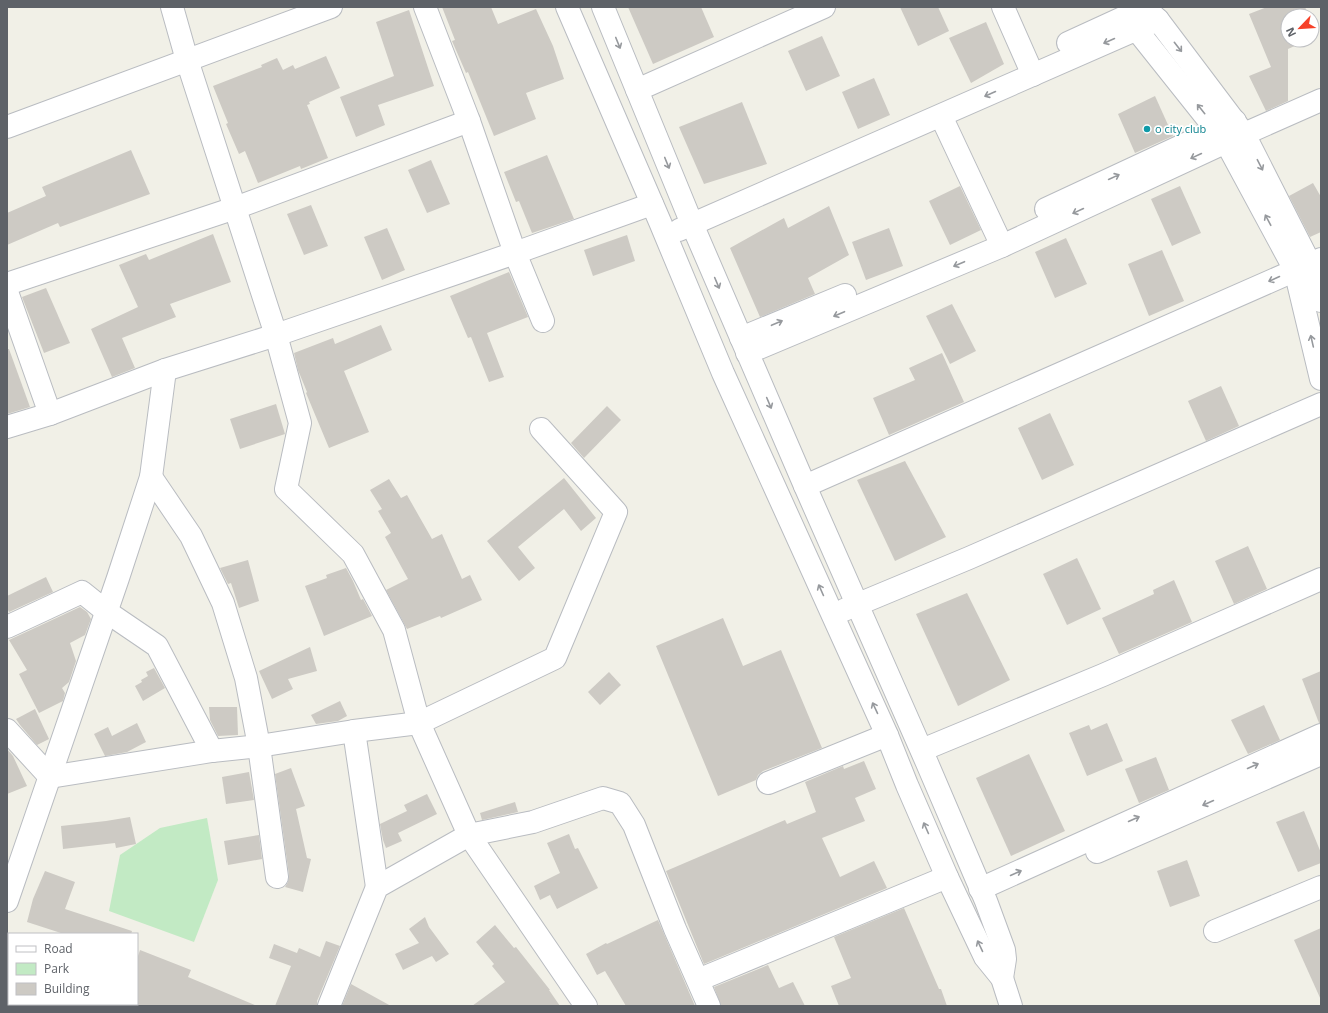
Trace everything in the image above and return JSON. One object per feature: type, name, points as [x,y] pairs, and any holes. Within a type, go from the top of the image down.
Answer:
[{"type":"street","points":[[172,7],[187,60],[276,335],[300,423],[286,489],[353,554],[394,630],[419,723],[469,835],[586,1006]]},
{"type":"street","points":[[7,127],[331,7]]},
{"type":"street","points":[[425,7],[469,122],[515,253],[543,321]]},
{"type":"street","points":[[567,7],[723,373],[887,735],[947,877],[985,957],[1002,978],[1012,1006]]},
{"type":"street","points":[[603,7],[689,218],[983,895],[1004,950],[1005,959],[1002,978]]},
{"type":"street","points":[[635,85],[795,7]]},
{"type":"street","points":[[635,85],[824,7]]},
{"type":"street","points":[[1003,7],[1029,68]]},
{"type":"street","points":[[689,218],[782,171],[1029,68],[1144,14],[1230,131],[1304,260],[1321,301]]},
{"type":"street","points":[[7,427],[50,414],[165,370],[276,335],[515,253],[659,221],[689,218],[941,116],[1029,68]]},
{"type":"street","points":[[744,345],[999,239],[1230,131],[1321,100]]},
{"type":"street","points":[[941,116],[999,239]]},
{"type":"street","points":[[7,284],[235,208],[469,122]]},
{"type":"street","points":[[1304,260],[1321,379]]},
{"type":"street","points":[[803,483],[1304,260]]},
{"type":"street","points":[[7,292],[50,414]]},
{"type":"street","points":[[7,901],[107,612],[151,477],[165,370]]},
{"type":"street","points":[[859,610],[969,558],[1321,404]]},
{"type":"street","points":[[834,620],[1321,418]]},
{"type":"street","points":[[50,778],[212,751],[259,746],[354,731],[419,723],[555,658],[616,512],[541,429]]},
{"type":"street","points":[[151,477],[191,536],[223,603],[246,678],[259,746],[277,877]]},
{"type":"street","points":[[7,627],[82,592],[118,578]]},
{"type":"street","points":[[924,757],[1103,675],[1321,579]]},
{"type":"street","points":[[82,592],[107,612],[157,646],[212,751]]},
{"type":"street","points":[[924,757],[1321,594]]},
{"type":"street","points":[[7,730],[50,778]]},
{"type":"street","points":[[329,1006],[377,887],[354,731]]},
{"type":"street","points":[[768,783],[887,735]]},
{"type":"street","points":[[983,895],[1321,735]]},
{"type":"street","points":[[983,895],[1321,754]]},
{"type":"street","points":[[377,887],[469,835],[533,822],[603,798],[620,803],[634,825],[675,929],[709,1006]]},
{"type":"street","points":[[698,980],[947,877]]},
{"type":"street","points":[[1215,931],[1321,887]]},
{"type":"green space","points":[[207,818],[218,880],[194,942],[109,911],[120,855],[160,828]]},
{"type":"building","points":[[442,7],[491,7],[498,24],[536,9],[553,46],[564,79],[526,93],[536,119],[494,136],[468,72],[466,73],[452,41],[455,40]]},
{"type":"building","points":[[628,7],[701,7],[714,37],[653,64]]},
{"type":"building","points":[[900,7],[938,7],[949,31],[918,46]]},
{"type":"building","points":[[1267,7],[1305,8],[1280,8],[1280,48],[1290,48],[1288,49],[1288,101],[1266,111],[1249,76],[1271,67],[1249,14]]},
{"type":"building","points":[[409,10],[434,86],[378,105],[385,125],[356,137],[340,97],[394,76],[376,22]]},
{"type":"building","points":[[986,22],[1004,64],[971,83],[949,38]]},
{"type":"building","points":[[822,36],[840,76],[806,91],[788,51]]},
{"type":"building","points":[[326,56],[340,88],[309,102],[310,104],[307,105],[328,158],[301,169],[300,166],[258,183],[245,151],[239,154],[226,124],[228,123],[213,86],[262,67],[261,65],[277,58],[283,70],[293,65],[295,69]]},
{"type":"building","points":[[874,78],[890,115],[858,129],[842,92]]},
{"type":"building","name":"o city club","points":[[1155,96],[1173,136],[1135,153],[1118,114]]},
{"type":"building","points":[[742,102],[767,164],[704,184],[679,127]]},
{"type":"building","points":[[131,150],[150,194],[60,227],[58,223],[7,245],[7,213],[46,196],[42,187]]},
{"type":"building","points":[[547,155],[574,219],[532,233],[519,201],[516,202],[504,172]]},
{"type":"building","points":[[431,160],[450,204],[427,213],[408,170]]},
{"type":"building","points":[[1313,183],[1321,197],[1321,232],[1310,237],[1289,196]]},
{"type":"building","points":[[960,186],[981,230],[950,245],[929,201]]},
{"type":"building","points":[[1180,186],[1201,233],[1172,246],[1151,199]]},
{"type":"building","points":[[311,205],[328,246],[304,255],[287,214]]},
{"type":"building","points":[[829,206],[849,255],[808,278],[815,294],[760,317],[730,248],[784,218],[788,228]]},
{"type":"building","points":[[387,228],[405,270],[382,280],[364,237]]},
{"type":"building","points":[[889,228],[903,266],[866,280],[852,242]]},
{"type":"building","points":[[213,234],[231,282],[170,304],[176,317],[122,338],[135,368],[112,377],[91,329],[138,307],[119,265],[146,254],[149,260]]},
{"type":"building","points":[[627,235],[635,261],[593,276],[584,250]]},
{"type":"building","points":[[1066,238],[1087,284],[1055,298],[1035,252]]},
{"type":"building","points":[[1162,250],[1184,301],[1149,316],[1128,264]]},
{"type":"building","points":[[509,272],[528,317],[487,333],[504,377],[489,382],[471,337],[468,338],[450,296]]},
{"type":"building","points":[[46,288],[70,343],[44,353],[22,297]]},
{"type":"building","points":[[952,304],[976,351],[950,364],[926,316]]},
{"type":"building","points":[[381,325],[392,350],[344,371],[369,432],[329,448],[306,393],[307,392],[298,370],[294,353],[333,338],[335,344]]},
{"type":"building","points":[[7,349],[9,349],[30,407],[7,414]]},
{"type":"building","points":[[942,353],[964,402],[889,435],[873,398],[915,380],[909,368]]},
{"type":"building","points":[[1221,386],[1239,426],[1206,441],[1188,401]]},
{"type":"building","points":[[276,404],[285,434],[240,449],[230,419]]},
{"type":"building","points":[[607,406],[621,420],[584,458],[571,443]]},
{"type":"building","points":[[1050,413],[1074,465],[1042,480],[1018,428]]},
{"type":"building","points":[[905,461],[946,537],[895,561],[857,480]]},
{"type":"building","points":[[564,478],[596,518],[581,531],[564,509],[518,547],[535,568],[519,581],[487,541]]},
{"type":"building","points":[[389,479],[401,498],[407,495],[432,539],[442,534],[462,579],[470,575],[482,600],[441,618],[440,616],[407,629],[386,590],[408,579],[385,537],[391,533],[378,511],[382,509],[370,490]]},
{"type":"building","points":[[1248,546],[1267,589],[1234,604],[1215,561]]},
{"type":"building","points":[[1077,558],[1101,609],[1067,625],[1043,574]]},
{"type":"building","points":[[248,560],[259,601],[239,608],[231,583],[228,584],[220,568]]},
{"type":"building","points":[[346,568],[361,600],[363,599],[372,616],[324,636],[305,586],[327,578],[326,575]]},
{"type":"building","points":[[46,577],[53,592],[9,612],[7,608],[7,596]]},
{"type":"building","points":[[1174,580],[1192,622],[1119,654],[1102,618],[1154,594],[1153,590]]},
{"type":"building","points":[[967,593],[1010,680],[958,706],[916,614]]},
{"type":"building","points":[[80,607],[87,612],[91,619],[85,635],[70,643],[76,661],[69,682],[62,688],[65,693],[63,701],[39,713],[19,674],[27,670],[9,640]]},
{"type":"building","points":[[723,618],[743,666],[781,650],[822,748],[763,771],[758,775],[756,780],[718,796],[656,646]]},
{"type":"building","points":[[310,647],[317,671],[288,679],[293,689],[272,699],[259,671]]},
{"type":"building","points":[[154,668],[165,688],[143,701],[135,686],[148,676],[146,672]]},
{"type":"building","points":[[1321,671],[1321,723],[1319,723],[1302,679]]},
{"type":"building","points":[[609,672],[621,685],[600,705],[588,692]]},
{"type":"building","points":[[340,701],[347,716],[338,721],[316,724],[311,715]]},
{"type":"building","points":[[1264,705],[1280,740],[1248,754],[1231,720]]},
{"type":"building","points":[[209,707],[237,707],[238,735],[218,736],[210,720]]},
{"type":"building","points":[[35,709],[49,739],[37,745],[16,719]]},
{"type":"building","points":[[137,723],[146,742],[127,752],[105,756],[94,734],[108,727],[112,736]]},
{"type":"building","points":[[1107,723],[1123,761],[1087,776],[1069,733],[1089,725],[1091,730]]},
{"type":"building","points":[[7,749],[13,756],[27,786],[7,794]]},
{"type":"building","points":[[1029,754],[1065,831],[1011,856],[976,778]]},
{"type":"building","points":[[1156,757],[1169,790],[1139,803],[1125,769]]},
{"type":"building","points":[[864,761],[876,789],[855,798],[865,821],[822,838],[840,877],[874,861],[887,888],[704,964],[666,871],[785,820],[787,824],[816,812],[805,782],[843,766],[844,769]]},
{"type":"building","points":[[291,768],[305,806],[296,809],[307,858],[311,859],[303,892],[285,887],[288,882],[289,875],[275,774]]},
{"type":"building","points":[[249,772],[254,800],[226,804],[222,777]]},
{"type":"building","points":[[427,794],[437,814],[398,833],[402,841],[386,848],[380,824],[407,811],[404,805]]},
{"type":"building","points":[[515,802],[518,812],[482,820],[480,813]]},
{"type":"building","points":[[1304,811],[1321,853],[1321,863],[1298,872],[1276,822]]},
{"type":"building","points":[[130,817],[136,844],[116,848],[115,843],[63,849],[61,826]]},
{"type":"building","points":[[569,834],[575,849],[578,848],[598,888],[557,909],[550,895],[540,900],[534,886],[560,873],[547,843]]},
{"type":"building","points":[[259,835],[262,859],[228,865],[224,841]]},
{"type":"building","points":[[1187,860],[1200,896],[1170,907],[1157,871]]},
{"type":"building","points":[[45,871],[75,882],[65,909],[132,931],[131,933],[61,933],[27,922],[33,899]]},
{"type":"building","points":[[904,908],[939,989],[941,989],[947,1006],[839,1006],[831,986],[851,978],[834,937]]},
{"type":"building","points":[[425,917],[429,927],[449,954],[436,962],[432,956],[403,970],[395,954],[419,943],[409,929]]},
{"type":"building","points":[[658,920],[695,1006],[626,1006],[605,971],[597,975],[586,954],[606,943],[607,944]]},
{"type":"building","points":[[495,925],[514,948],[516,947],[550,990],[560,1006],[472,1006],[505,982],[492,966],[494,964],[476,942]]},
{"type":"building","points":[[1321,928],[1321,1000],[1294,940]]},
{"type":"building","points":[[326,941],[340,946],[317,1001],[317,1006],[275,1006],[291,966],[269,958],[274,944],[297,953],[299,948],[320,957]]},
{"type":"building","points":[[140,950],[191,970],[188,977],[257,1006],[137,1006],[138,956]]},
{"type":"building","points":[[768,965],[779,988],[793,982],[805,1006],[721,1006],[714,987]]},
{"type":"building","points":[[351,984],[391,1006],[342,1006]]},
{"type":"place","name":"o city club","points":[[1147,129]]}]
